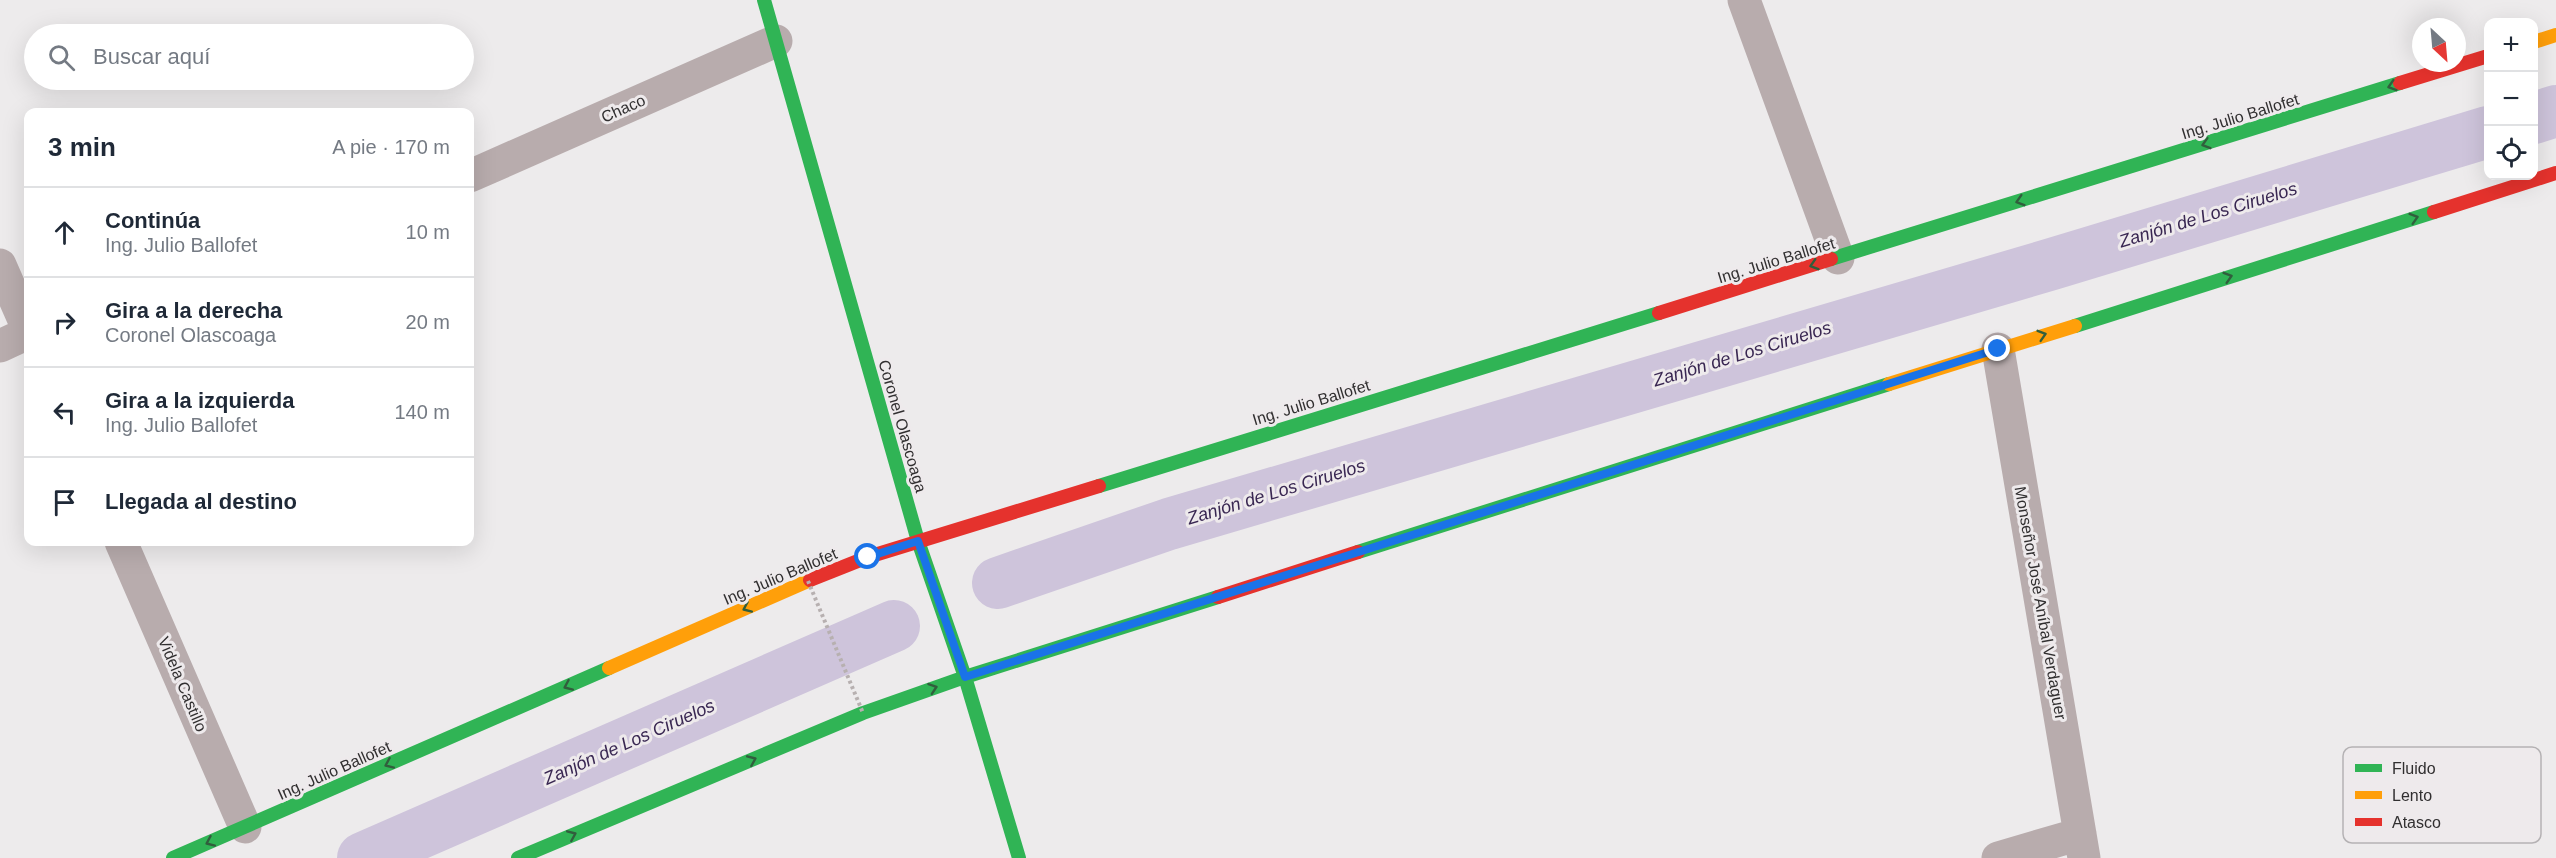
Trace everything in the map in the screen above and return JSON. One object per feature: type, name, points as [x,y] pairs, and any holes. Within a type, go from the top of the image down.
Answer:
[{"type":"street","name":"Coronel Olascoaga","points":[[764,0],[918,541],[965,677],[1019,858]]},
{"type":"street","points":[[1744,0],[1838,258]]},
{"type":"street","points":[[2538,41],[2556,35]]},
{"type":"street","name":"Chaco","points":[[474,174],[776,41]]},
{"type":"street","name":"Ing. Julio Ballofet","points":[[173,858],[808,581],[918,541],[2484,57]]},
{"type":"street","points":[[518,858],[863,713],[965,677],[2556,173]]},
{"type":"street","points":[[0,265],[24,322]]},
{"type":"street","points":[[0,346],[24,333]]},
{"type":"street","name":"Monseñor José Aníbal Verdaguer","points":[[1998,349],[2082,846]]},
{"type":"street","name":"Videla Castillo","points":[[123,546],[244,827]]},
{"type":"street","points":[[1998,858],[2082,846]]},
{"type":"path","points":[[808,581],[863,713]]},
{"type":"waterway","name":"Zanjón de Los Ciruelos","points":[[2538,117],[2556,111]]},
{"type":"waterway","name":"Zanjón de Los Ciruelos","points":[[998,583],[1169,524],[2052,264],[2484,133]]},
{"type":"waterway","name":"Zanjón de Los Ciruelos","points":[[363,858],[894,626]]},
{"type":"traffic: fast","points":[[764,0],[918,541],[965,677],[1019,858]]},
{"type":"traffic: fast","points":[[1831,259],[2400,83]]},
{"type":"traffic: fast","points":[[2075,326],[2434,212]]},
{"type":"traffic: fast","points":[[1099,486],[1659,313]]},
{"type":"traffic: fast","points":[[1358,552],[1889,384]]},
{"type":"traffic: fast","points":[[518,858],[863,713],[965,677],[1218,597]]},
{"type":"traffic: fast","points":[[173,858],[609,668]]},
{"type":"traffic: slow","points":[[2538,41],[2556,35]]},
{"type":"traffic: slow","points":[[1889,384],[2075,326]]},
{"type":"traffic: slow","points":[[609,668],[810,580]]},
{"type":"traffic: jam","points":[[2400,83],[2484,57]]},
{"type":"traffic: jam","points":[[2434,212],[2556,173]]},
{"type":"traffic: jam","points":[[1659,313],[1831,259]]},
{"type":"traffic: jam","points":[[810,580],[868,557],[1099,486]]},
{"type":"traffic: jam","points":[[1218,597],[1358,552]]},
{"type":"route","points":[[868,557],[918,541],[965,677],[1998,349]]}]
